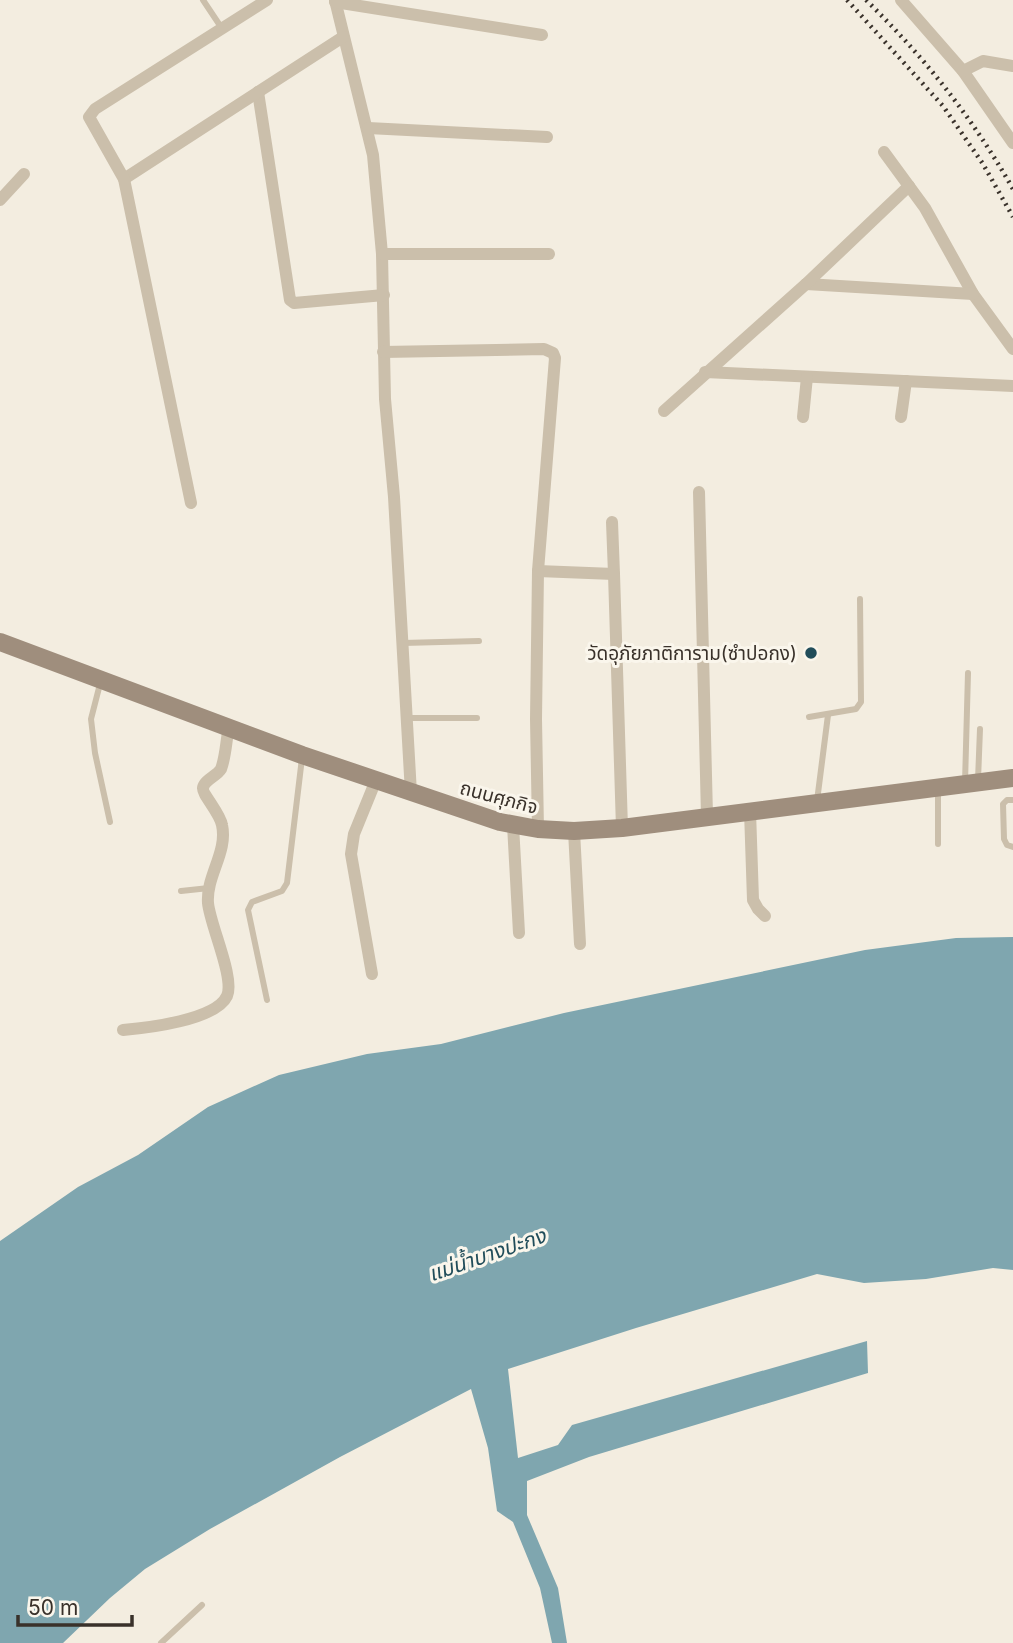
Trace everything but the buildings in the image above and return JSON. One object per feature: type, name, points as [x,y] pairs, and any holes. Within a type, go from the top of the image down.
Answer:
[{"type":"main road","name":"ถนนศุภกิจ","points":[[0,642],[411,793],[513,825],[538,829],[573,831],[622,828],[1013,780]]},
{"type":"street","points":[[191,503],[124,179],[89,117],[94,109],[220,27],[267,0]]},
{"type":"street","points":[[901,0],[963,71],[1013,143]]},
{"type":"street","points":[[411,793],[383,352],[382,254],[373,155],[335,1],[542,35]]},
{"type":"street","points":[[124,179],[343,37]]},
{"type":"street","points":[[963,71],[983,61],[1013,66]]},
{"type":"street","points":[[258,92],[289,300],[293,303],[384,295]]},
{"type":"street","points":[[368,128],[547,137]]},
{"type":"street","points":[[884,152],[942,237],[973,293],[1013,349]]},
{"type":"street","points":[[0,200],[24,174]]},
{"type":"street","points":[[664,411],[806,284],[909,186]]},
{"type":"street","points":[[382,254],[549,254]]},
{"type":"street","points":[[806,284],[973,293]]},
{"type":"street","points":[[383,352],[544,349],[553,353],[555,358],[538,572],[538,829]]},
{"type":"street","points":[[705,372],[1013,386]]},
{"type":"street","points":[[803,417],[807,377]]},
{"type":"street","points":[[901,417],[906,382]]},
{"type":"street","points":[[699,492],[707,816]]},
{"type":"street","points":[[611,522],[622,828]]},
{"type":"street","points":[[538,572],[614,574]]},
{"type":"street","points":[[123,1030],[156,1027],[194,1018],[221,1005],[228,995],[228,978],[208,905],[209,888],[222,846],[223,826],[215,805],[203,790],[203,785],[221,768],[229,727]]},
{"type":"street","points":[[372,974],[351,854],[354,834],[376,780]]},
{"type":"street","points":[[750,811],[753,900],[765,916]]},
{"type":"street","points":[[513,825],[519,933]]},
{"type":"street","points":[[573,831],[580,944]]},
{"type":"lane","points":[[203,0],[220,27]]},
{"type":"lane","points":[[809,717],[856,709],[861,702],[860,599]]},
{"type":"lane","points":[[401,643],[479,641]]},
{"type":"lane","points":[[968,673],[972,783]]},
{"type":"lane","points":[[102,679],[91,719],[95,753],[110,822]]},
{"type":"lane","points":[[816,803],[828,715]]},
{"type":"lane","points":[[406,718],[477,718]]},
{"type":"lane","points":[[972,783],[980,729]]},
{"type":"lane","points":[[267,1000],[248,910],[253,902],[282,891],[287,883],[302,755]]},
{"type":"lane","points":[[1013,780],[1012,800],[1003,804],[1004,839],[1007,845],[1013,847]]},
{"type":"lane","points":[[938,788],[938,844]]},
{"type":"lane","points":[[181,891],[209,888]]},
{"type":"lane","points":[[161,1643],[202,1605]]},
{"type":"water","name":"แม่น้ำบางปะกง","points":[[1013,937],[1013,1270],[993,1268],[926,1279],[864,1283],[817,1274],[508,1369],[518,1458],[558,1445],[572,1425],[867,1341],[868,1373],[589,1457],[527,1481],[527,1515],[558,1588],[567,1643],[552,1643],[540,1588],[513,1522],[497,1511],[488,1448],[471,1389],[340,1457],[210,1529],[145,1569],[63,1643],[0,1643],[0,1241],[78,1187],[138,1155],[208,1107],[279,1075],[367,1054],[441,1044],[564,1013],[865,950],[956,938]]},
{"type":"railway","points":[[847,0],[943,106],[983,164],[1013,217]]},
{"type":"railway","points":[[866,0],[946,89],[981,137],[1013,189]]},
{"type":"place","name":"วัดอุภัยภาติการาม(ซำปอกง)","points":[[811,653]]}]
